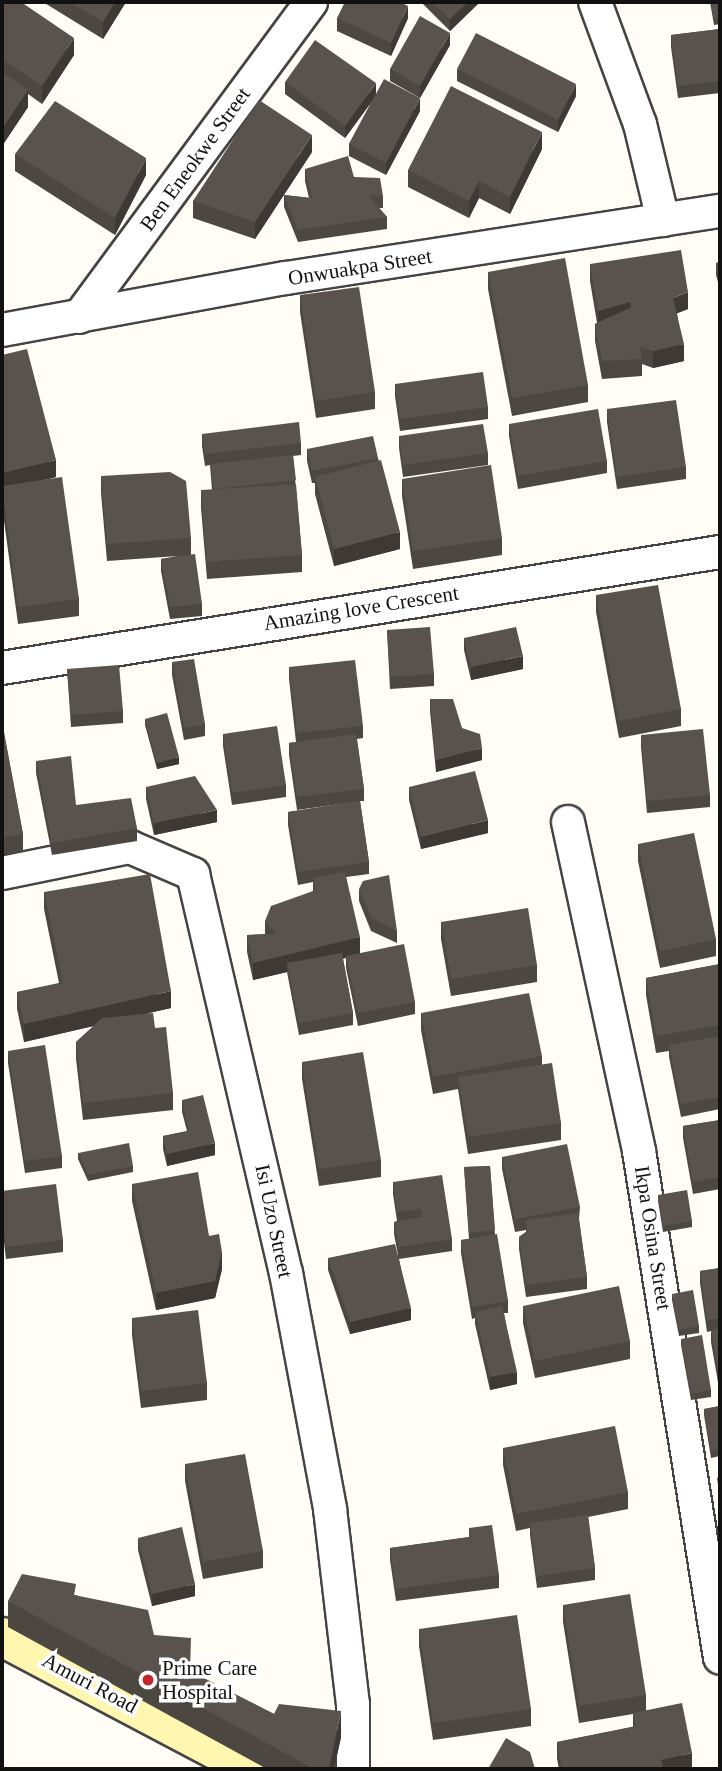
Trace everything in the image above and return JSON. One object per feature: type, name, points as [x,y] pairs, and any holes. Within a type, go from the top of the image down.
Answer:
[{"type":"main road","name":"Amuri Road","points":[[2,1637],[252,1769]]},
{"type":"street","name":"Ben Eneokwe Street","points":[[79,317],[311,2]]},
{"type":"street","points":[[595,2],[640,124],[663,220]]},
{"type":"street","name":"Onwuakpa Street","points":[[2,330],[720,211]]},
{"type":"street","name":"Amazing love Crescent","points":[[2,668],[720,552]]},
{"type":"street","name":"Ikpa Osina Street","points":[[568,822],[639,1151],[720,1658]]},
{"type":"street","name":"Isi Uzo Street","points":[[2,873],[130,847],[193,874],[286,1273],[327,1496],[353,1704],[353,1769]]},
{"type":"building","points":[[2,2],[21,2],[74,38],[42,86],[2,59]]},
{"type":"building","points":[[70,2],[115,2],[103,22]]},
{"type":"building","points":[[345,2],[400,2],[408,6],[391,43],[337,18]]},
{"type":"building","points":[[433,2],[468,2],[450,19]]},
{"type":"building","points":[[711,2],[720,2],[720,17],[714,19]]},
{"type":"building","points":[[420,16],[450,33],[420,86],[390,69]]},
{"type":"building","points":[[720,29],[720,81],[678,86],[671,35]]},
{"type":"building","points":[[476,33],[576,84],[558,120],[457,69]]},
{"type":"building","points":[[315,40],[376,83],[345,126],[285,82]]},
{"type":"building","points":[[2,72],[28,90],[2,129]]},
{"type":"building","points":[[384,79],[420,98],[386,163],[349,144]]},
{"type":"building","points":[[451,86],[542,132],[510,197],[479,181],[469,201],[408,170]]},
{"type":"building","points":[[259,100],[312,135],[255,222],[193,201]]},
{"type":"building","points":[[55,101],[146,158],[115,218],[15,154]]},
{"type":"building","points":[[348,156],[354,177],[380,178],[383,196],[368,195],[387,217],[298,230],[284,195],[312,198],[305,169]]},
{"type":"building","points":[[681,250],[688,292],[673,298],[684,344],[653,351],[640,346],[642,359],[602,361],[595,324],[632,307],[630,302],[598,311],[590,264]]},
{"type":"building","points":[[565,258],[588,385],[512,398],[488,272]]},
{"type":"building","points":[[359,287],[375,392],[316,401],[300,295]]},
{"type":"building","points":[[27,349],[56,460],[2,473],[2,355]]},
{"type":"building","points":[[483,372],[488,407],[400,419],[395,384]]},
{"type":"building","points":[[676,400],[686,467],[617,477],[607,409]]},
{"type":"building","points":[[598,409],[607,461],[518,476],[509,424]]},
{"type":"building","points":[[299,422],[301,443],[205,454],[202,434]]},
{"type":"building","points":[[483,424],[488,453],[403,465],[399,436]]},
{"type":"building","points":[[373,436],[378,458],[312,471],[307,449]]},
{"type":"building","points":[[293,455],[296,480],[214,489],[210,464]]},
{"type":"building","points":[[381,460],[400,532],[334,549],[315,477]]},
{"type":"building","points":[[491,465],[502,538],[413,551],[402,479]]},
{"type":"building","points":[[170,472],[186,481],[191,538],[107,544],[101,476]]},
{"type":"building","points":[[62,477],[79,599],[18,607],[2,486]]},
{"type":"building","points":[[296,484],[302,555],[207,562],[201,490]]},
{"type":"building","points":[[195,554],[202,604],[170,607],[161,559]]},
{"type":"building","points":[[658,585],[681,709],[619,721],[596,595]]},
{"type":"building","points":[[430,627],[434,674],[390,677],[387,630]]},
{"type":"building","points":[[516,627],[523,656],[471,667],[464,638]]},
{"type":"building","points":[[194,659],[205,724],[184,728],[172,662]]},
{"type":"building","points":[[355,660],[363,726],[297,733],[289,667]]},
{"type":"building","points":[[119,665],[123,711],[71,715],[67,669]]},
{"type":"building","points":[[430,699],[453,699],[462,728],[480,734],[482,748],[436,760]]},
{"type":"building","points":[[167,713],[179,757],[157,763],[145,719]]},
{"type":"building","points":[[2,722],[23,834],[2,838]]},
{"type":"building","points":[[277,726],[286,785],[232,793],[223,734]]},
{"type":"building","points":[[703,729],[710,795],[647,801],[641,735]]},
{"type":"building","points":[[356,734],[364,789],[297,797],[289,743]]},
{"type":"building","points":[[71,756],[76,805],[131,798],[137,828],[52,843],[36,761]]},
{"type":"building","points":[[475,771],[488,820],[421,837],[409,787]]},
{"type":"building","points":[[195,776],[217,810],[154,823],[146,787]]},
{"type":"building","points":[[360,801],[369,862],[298,872],[288,812]]},
{"type":"building","points":[[694,833],[716,939],[660,951],[638,844]]},
{"type":"building","points":[[345,872],[360,937],[253,963],[247,935],[276,934],[265,921],[271,906],[316,890],[313,878]]},
{"type":"building","points":[[150,874],[171,991],[24,1024],[17,992],[63,983],[44,892]]},
{"type":"building","points":[[389,875],[397,931],[371,918],[359,889],[363,881]]},
{"type":"building","points":[[528,908],[537,965],[451,979],[441,922]]},
{"type":"building","points":[[404,944],[415,1002],[358,1013],[346,956]]},
{"type":"building","points":[[342,953],[353,1013],[299,1023],[287,963]]},
{"type":"building","points":[[720,964],[720,1025],[656,1036],[646,978]]},
{"type":"building","points":[[529,993],[542,1056],[433,1077],[421,1013]]},
{"type":"building","points":[[153,1013],[155,1028],[166,1027],[173,1093],[83,1103],[76,1042],[102,1018]]},
{"type":"building","points":[[720,1036],[720,1097],[681,1104],[669,1045]]},
{"type":"building","points":[[45,1045],[62,1156],[25,1161],[8,1051]]},
{"type":"building","points":[[363,1052],[381,1160],[319,1169],[302,1062]]},
{"type":"building","points":[[552,1063],[561,1123],[468,1137],[458,1077]]},
{"type":"building","points":[[203,1095],[215,1143],[167,1154],[163,1136],[189,1131],[182,1100]]},
{"type":"building","points":[[720,1120],[720,1177],[693,1182],[683,1126]]},
{"type":"building","points":[[129,1143],[133,1166],[88,1175],[78,1153]]},
{"type":"building","points":[[567,1144],[580,1207],[515,1219],[502,1157]]},
{"type":"building","points":[[490,1166],[495,1230],[469,1233],[464,1167]]},
{"type":"building","points":[[198,1172],[209,1236],[219,1234],[222,1252],[215,1281],[156,1293],[132,1184]]},
{"type":"building","points":[[442,1175],[452,1239],[399,1247],[394,1222],[422,1217],[421,1209],[397,1212],[393,1182]]},
{"type":"building","points":[[56,1184],[63,1240],[6,1247],[2,1191]]},
{"type":"building","points":[[687,1190],[692,1221],[663,1226],[658,1195]]},
{"type":"building","points":[[578,1213],[587,1277],[526,1285],[519,1237],[527,1231],[526,1220]]},
{"type":"building","points":[[497,1234],[508,1301],[472,1307],[461,1240]]},
{"type":"building","points":[[395,1244],[411,1308],[350,1322],[328,1258]]},
{"type":"building","points":[[720,1268],[720,1318],[707,1320],[700,1271]]},
{"type":"building","points":[[619,1286],[630,1341],[535,1361],[523,1306]]},
{"type":"building","points":[[693,1290],[699,1326],[679,1330],[672,1294]]},
{"type":"building","points":[[502,1306],[517,1372],[490,1377],[475,1312]]},
{"type":"building","points":[[198,1310],[207,1383],[141,1391],[132,1318]]},
{"type":"building","points":[[720,1328],[720,1376],[719,1376],[711,1330]]},
{"type":"building","points":[[702,1335],[711,1390],[691,1394],[681,1339]]},
{"type":"building","points":[[720,1406],[720,1450],[711,1451],[704,1409]]},
{"type":"building","points":[[615,1426],[628,1492],[516,1514],[503,1448]]},
{"type":"building","points":[[245,1454],[263,1551],[203,1562],[185,1464]]},
{"type":"building","points":[[720,1477],[720,1498],[717,1478]]},
{"type":"building","points":[[588,1515],[595,1568],[537,1576],[530,1523]]},
{"type":"building","points":[[492,1525],[499,1575],[396,1589],[390,1548],[470,1537],[469,1528]]},
{"type":"building","points":[[182,1527],[195,1584],[152,1594],[138,1538]]},
{"type":"building","points":[[22,1574],[76,1584],[74,1595],[148,1610],[154,1635],[191,1638],[190,1671],[274,1714],[279,1704],[341,1711],[329,1769],[314,1769],[8,1601]]},
{"type":"building","points":[[630,1594],[646,1695],[579,1706],[563,1605]]},
{"type":"building","points":[[517,1615],[531,1709],[433,1723],[419,1629]]},
{"type":"building","points":[[682,1703],[692,1753],[661,1760],[663,1769],[562,1769],[557,1742],[636,1726],[633,1713]]},
{"type":"building","points":[[506,1738],[530,1752],[535,1769],[488,1769]]},
{"type":"place","name":"Prime Care Hospital","points":[[148,1680]]}]
